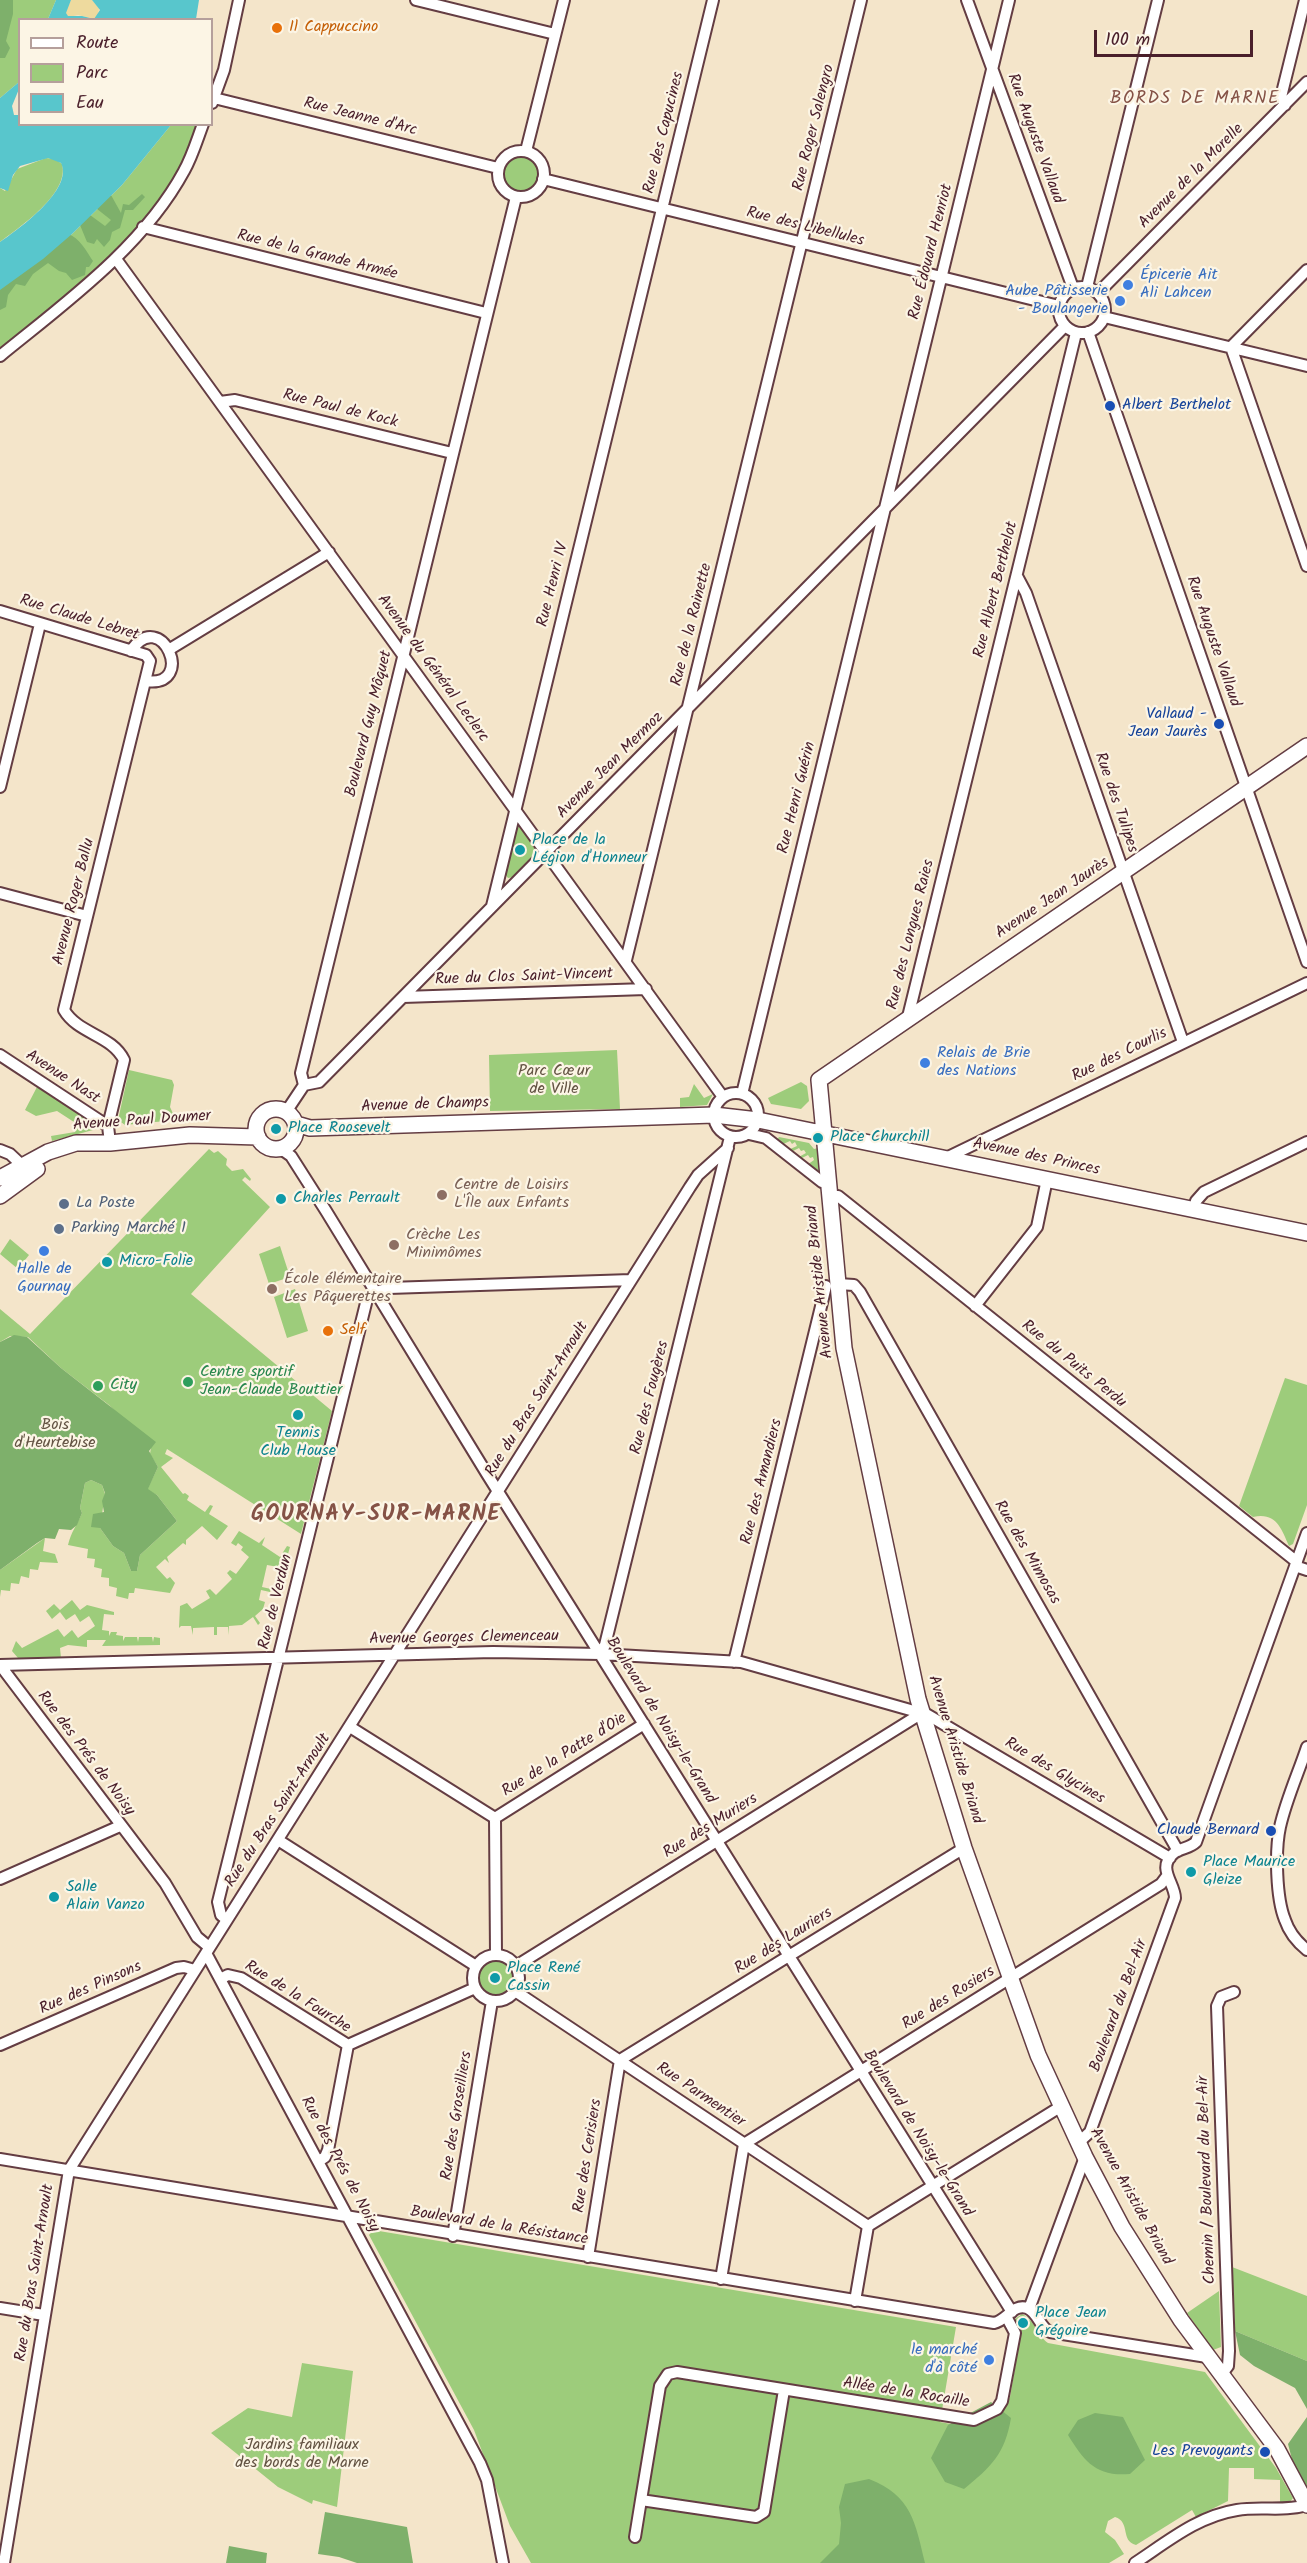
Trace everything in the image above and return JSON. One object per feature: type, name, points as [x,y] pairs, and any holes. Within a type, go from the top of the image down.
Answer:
[{"type":"main road","name":"Avenue Jean Jaurès","points":[[819,1080],[1307,746]]},
{"type":"main road","name":"Avenue Aristide Briand","points":[[819,1080],[829,1189],[832,1285],[841,1308],[844,1348],[922,1713],[964,1848],[1010,1979],[1060,2107],[1081,2150],[1122,2227],[1207,2357],[1277,2449],[1307,2505]]},
{"type":"main road","points":[[268,1111],[297,1125],[290,1144],[281,1149],[265,1146],[257,1131],[268,1111]]},
{"type":"main road","name":"Avenue de Champs","points":[[297,1125],[714,1115],[758,1119]]},
{"type":"main road","name":"Avenue des Princes","points":[[758,1119],[1307,1233]]},
{"type":"main road","name":"Avenue Paul Doumer","points":[[1,1186],[29,1168],[110,1143],[257,1131]]},
{"type":"street","points":[[213,100],[224,70],[239,0]]},
{"type":"street","points":[[416,0],[555,34]]},
{"type":"street","points":[[526,152],[564,0]]},
{"type":"street","name":"Rue des Capucines","points":[[647,272],[713,0]]},
{"type":"street","name":"Rue Roger Salengro","points":[[771,368],[861,0]]},
{"type":"street","name":"Rue Auguste Vallaud","points":[[967,0],[1073,288]]},
{"type":"street","name":"Rue Édouard Henriot","points":[[884,510],[1009,0]]},
{"type":"street","points":[[1093,290],[1158,0]]},
{"type":"street","points":[[1285,105],[1281,97],[1305,0]]},
{"type":"street","name":"Avenue de la Morelle","points":[[1093,290],[1307,82]]},
{"type":"street","points":[[1284,83],[1295,94]]},
{"type":"street","name":"Rue Jeanne d'Arc","points":[[213,100],[498,168]]},
{"type":"street","points":[[0,356],[116,259],[184,172],[202,126]]},
{"type":"street","points":[[512,152],[526,152],[538,159],[544,172],[543,179],[530,195],[516,196],[503,189],[499,183],[498,168],[501,161],[512,152]]},
{"type":"street","name":"Rue des Libellules","points":[[543,179],[1059,306]]},
{"type":"street","name":"Boulevard Guy Môquet","points":[[304,1085],[301,1072],[516,196]]},
{"type":"street","name":"Rue de la Grande Armée","points":[[142,227],[486,313]]},
{"type":"street","name":"Avenue du Général Leclerc","points":[[116,259],[626,960],[723,1097]]},
{"type":"street","points":[[1231,347],[1307,270]]},
{"type":"street","name":"Rue Henri IV","points":[[492,906],[647,272]]},
{"type":"street","points":[[1073,288],[1093,290],[1104,304],[1104,317],[1095,329],[1076,333],[1065,326],[1060,319],[1059,306],[1067,292],[1073,288]]},
{"type":"street","points":[[1104,317],[1307,366]]},
{"type":"street","points":[[884,510],[1065,326]]},
{"type":"street","name":"Rue Auguste Vallaud","points":[[1088,332],[1307,962]]},
{"type":"street","name":"Rue Albert Berthelot","points":[[947,855],[1076,333]]},
{"type":"street","points":[[1231,347],[1307,566]]},
{"type":"street","name":"Rue de la Rainette","points":[[626,960],[771,368]]},
{"type":"street","name":"Rue Paul de Kock","points":[[220,402],[235,400],[452,453]]},
{"type":"street","name":"Avenue Jean Mermoz","points":[[304,1085],[319,1082],[884,510]]},
{"type":"street","name":"Rue Henri Guérin","points":[[742,1094],[884,510]]},
{"type":"street","points":[[170,649],[329,552]]},
{"type":"street","name":"Rue des Tulipes","points":[[1017,576],[1026,593],[1183,1042]]},
{"type":"street","name":"Rue Claude Lebret","points":[[0,611],[132,651],[148,658]]},
{"type":"street","points":[[0,787],[40,624]]},
{"type":"street","points":[[132,651],[137,643],[150,638],[159,640],[170,649],[173,658],[170,671],[159,680],[145,681]]},
{"type":"street","name":"Avenue Roger Ballu","points":[[108,1126],[124,1060],[116,1048],[70,1022],[64,1010],[145,681],[148,658]]},
{"type":"street","name":"Rue des Longues Raies","points":[[906,1021],[947,855]]},
{"type":"street","points":[[0,892],[87,916]]},
{"type":"street","name":"Rue des Courlis","points":[[946,1158],[1307,983]]},
{"type":"street","name":"Rue du Clos Saint-Vincent","points":[[403,997],[646,989]]},
{"type":"street","name":"Avenue Nast","points":[[0,1055],[108,1126]]},
{"type":"street","points":[[297,1125],[304,1085]]},
{"type":"street","points":[[742,1094],[753,1101],[758,1119],[749,1134],[729,1142],[718,1129],[714,1115],[723,1097],[742,1094]]},
{"type":"street","points":[[108,1126],[110,1143]]},
{"type":"street","name":"Rue du Puits Perdu","points":[[749,1134],[762,1135],[822,1182],[1296,1564]]},
{"type":"street","name":"Rue du Bras Saint-Arnoult","points":[[4,2563],[69,2170],[698,1175],[729,1142]]},
{"type":"street","name":"Rue des Fougères","points":[[600,1653],[605,1645],[729,1142]]},
{"type":"street","points":[[1194,1209],[1196,1201],[1204,1192],[1307,1142]]},
{"type":"street","name":"Boulevard de Noisy-le-Grand","points":[[281,1149],[288,1153],[298,1166],[1009,2315]]},
{"type":"street","points":[[0,1150],[10,1154],[29,1168]]},
{"type":"street","points":[[975,1306],[1037,1227],[1047,1179]]},
{"type":"street","points":[[376,1292],[389,1288],[632,1280]]},
{"type":"street","name":"Rue des Amandiers","points":[[734,1662],[820,1309],[832,1285]]},
{"type":"street","name":"Rue des Mimosas","points":[[832,1285],[854,1285],[860,1292],[1174,1855]]},
{"type":"street","name":"Rue de Verdun","points":[[227,1920],[221,1915],[218,1902],[367,1299],[376,1292]]},
{"type":"street","points":[[820,1309],[841,1308]]},
{"type":"street","points":[[1167,1876],[1166,1868],[1174,1855],[1196,1842],[1307,1533]]},
{"type":"street","points":[[1296,1564],[1307,1570]]},
{"type":"street","name":"Avenue Georges Clemenceau","points":[[0,1665],[279,1657],[600,1653],[734,1662],[922,1713]]},
{"type":"street","name":"Rue des Prés de Noisy","points":[[0,1665],[169,1890],[197,1937],[208,1950],[220,1978],[350,2218],[487,2480],[503,2563]]},
{"type":"street","name":"Rue des Glycines","points":[[922,1713],[1174,1855]]},
{"type":"street","name":"Rue des Muriers","points":[[516,1966],[922,1713]]},
{"type":"street","name":"Rue de la Patte d'Oie","points":[[350,1727],[495,1818],[644,1724]]},
{"type":"street","points":[[1307,1747],[1278,1837],[1281,1904],[1285,1921],[1294,1938],[1307,1950]]},
{"type":"street","points":[[495,1818],[496,1955]]},
{"type":"street","points":[[0,1879],[120,1826]]},
{"type":"street","points":[[278,1840],[476,1966]]},
{"type":"street","name":"Rue des Lauriers","points":[[620,2060],[964,1848]]},
{"type":"street","name":"Rue des Rosiers","points":[[744,2144],[1161,1884],[1167,1876]]},
{"type":"street","name":"Boulevard du Bel-Air","points":[[1029,2309],[1081,2150],[1090,2132],[1175,1898],[1167,1876]]},
{"type":"street","points":[[496,1955],[509,1959],[516,1966],[519,1979],[514,1991],[505,1999],[492,2001],[482,1996],[475,1988],[473,1977],[476,1966],[484,1958],[496,1955]]},
{"type":"street","name":"Rue des Pinsons","points":[[0,2045],[176,1968],[195,1970]]},
{"type":"street","name":"Rue de la Fourche","points":[[220,1978],[228,1974],[241,1978],[348,2045],[328,2150],[325,2157],[319,2161]]},
{"type":"street","points":[[348,2045],[475,1988]]},
{"type":"street","name":"Rue Parmentier","points":[[514,1991],[868,2226]]},
{"type":"street","name":"Chemin / Boulevard du Bel-Air","points":[[1221,2375],[1228,2366],[1229,2351],[1217,2006],[1221,1997],[1234,1992]]},
{"type":"street","name":"Rue des Groseilliers","points":[[453,2236],[492,2001]]},
{"type":"street","name":"Rue des Cerisiers","points":[[588,2257],[620,2060]]},
{"type":"street","points":[[855,2301],[868,2226],[1060,2107]]},
{"type":"street","points":[[721,2279],[744,2144]]},
{"type":"street","name":"Boulevard de la Résistance","points":[[0,2159],[453,2236],[994,2323],[1009,2315]]},
{"type":"street","points":[[1009,2315],[1021,2307],[1029,2309],[1044,2329],[1050,2332],[1207,2357]]},
{"type":"street","points":[[0,2308],[44,2315]]},
{"type":"street","name":"Allée de la Rocaille","points":[[641,2500],[660,2386],[668,2374],[677,2372],[956,2419],[974,2420],[985,2417],[997,2409],[1002,2401],[1015,2330],[1009,2315]]},
{"type":"street","points":[[634,2537],[641,2500],[756,2517],[764,2512],[784,2390]]},
{"type":"street","points":[[1135,2563],[1197,2523],[1216,2515],[1240,2509],[1293,2508],[1307,2505]]},
{"type":"green space","points":[[0,0],[56,0],[48,18],[18,18],[18,83],[0,98]]},
{"type":"green space","points":[[0,0],[13,0],[13,14],[6,41],[10,48],[5,58],[0,58]]},
{"type":"green space","points":[[170,126],[200,126],[170,187],[112,258],[0,351],[0,290],[72,234],[122,185]]},
{"type":"green space","points":[[521,157],[533,162],[538,174],[533,186],[521,191],[509,186],[504,174],[509,162]]},
{"type":"green space","points":[[46,158],[55,159],[62,164],[62,175],[58,186],[42,208],[0,242],[0,188],[5,191],[17,169]]},
{"type":"green space","points":[[142,194],[145,197],[133,210],[125,210],[120,228],[112,232],[110,240],[104,247],[97,239],[94,244],[87,242],[80,225],[90,215],[105,226],[111,220],[92,205],[111,195],[121,213],[123,204],[129,205]]},
{"type":"green space","points":[[68,234],[79,241],[93,261],[89,267],[86,267],[85,275],[72,280],[66,273],[48,263],[33,274],[25,286],[16,284],[8,295],[6,307],[0,310],[0,274]]},
{"type":"green space","points":[[519,825],[539,851],[514,877],[508,878],[504,873],[516,827]]},
{"type":"green space","name":"Parc Cœur de Ville","points":[[617,1050],[620,1109],[490,1111],[489,1055]]},
{"type":"green space","points":[[129,1070],[172,1080],[174,1085],[170,1107],[176,1120],[125,1125],[118,1120]]},
{"type":"green space","points":[[801,1082],[807,1086],[809,1101],[801,1109],[771,1104],[768,1098]]},
{"type":"green space","points":[[694,1084],[704,1098],[713,1094],[707,1105],[680,1107],[680,1098],[689,1097]]},
{"type":"green space","points":[[37,1087],[95,1124],[93,1130],[52,1141],[51,1136],[75,1132],[77,1124],[57,1111],[36,1116],[25,1110]]},
{"type":"green space","points":[[779,1137],[809,1143],[814,1149],[818,1148],[821,1175],[807,1165],[814,1160],[813,1157],[810,1158],[808,1155],[797,1158],[806,1153],[804,1150],[801,1151],[799,1148],[791,1152],[788,1150],[797,1146],[795,1142],[792,1144],[790,1141],[781,1145],[776,1141]]},
{"type":"green space","name":"Centre sportif Jean-Claude Bouttier","points":[[209,1149],[214,1153],[218,1151],[227,1159],[226,1165],[232,1171],[243,1169],[251,1179],[250,1181],[245,1177],[242,1180],[270,1207],[191,1294],[332,1411],[301,1534],[167,1449],[165,1454],[173,1458],[161,1467],[183,1494],[189,1496],[187,1500],[205,1512],[210,1505],[213,1506],[209,1514],[228,1526],[217,1540],[202,1526],[186,1540],[186,1545],[183,1543],[167,1557],[169,1563],[165,1559],[156,1567],[167,1579],[170,1577],[175,1583],[170,1593],[135,1588],[134,1593],[129,1593],[128,1599],[116,1596],[117,1588],[109,1586],[109,1578],[101,1577],[102,1569],[94,1567],[95,1559],[87,1558],[88,1549],[68,1545],[82,1513],[80,1508],[85,1483],[91,1480],[102,1485],[105,1494],[100,1528],[113,1546],[124,1553],[131,1571],[137,1571],[140,1555],[177,1521],[157,1495],[147,1490],[158,1467],[150,1454],[151,1447],[109,1405],[61,1368],[28,1337],[10,1336],[0,1342],[0,1309],[30,1334]]},
{"type":"green space","points":[[10,1239],[29,1255],[18,1269],[0,1254]]},
{"type":"green space","points":[[280,1246],[290,1277],[269,1284],[259,1254]]},
{"type":"green space","points":[[295,1289],[308,1331],[287,1338],[274,1297]]},
{"type":"green space","name":"Bois d'Heurtebise","points":[[14,1335],[27,1337],[61,1368],[156,1442],[149,1451],[158,1467],[148,1489],[157,1495],[177,1521],[140,1555],[137,1571],[131,1571],[124,1553],[113,1546],[100,1528],[91,1527],[93,1514],[104,1512],[102,1501],[105,1493],[102,1485],[91,1480],[85,1483],[80,1508],[82,1513],[77,1525],[71,1530],[59,1529],[55,1539],[45,1538],[0,1570],[0,1342]]},
{"type":"green space","points":[[1285,1378],[1307,1385],[1307,1505],[1293,1544],[1289,1546],[1277,1523],[1272,1519],[1261,1516],[1253,1517],[1239,1506]]},
{"type":"green space","points":[[239,1531],[259,1543],[265,1537],[262,1545],[280,1557],[287,1546],[290,1547],[284,1568],[267,1565],[262,1587],[271,1589],[270,1592],[261,1590],[259,1600],[265,1602],[263,1609],[255,1616],[260,1623],[258,1625],[253,1617],[242,1625],[229,1626],[228,1635],[228,1627],[217,1627],[217,1635],[214,1635],[214,1627],[193,1628],[193,1635],[191,1626],[179,1628],[180,1606],[187,1603],[192,1609],[210,1598],[206,1591],[210,1589],[216,1595],[232,1579],[227,1573],[230,1570],[236,1574],[249,1557],[241,1550],[243,1547],[238,1543],[236,1546],[231,1543]]},
{"type":"green space","points":[[45,1538],[43,1551],[55,1554],[58,1563],[40,1562],[38,1570],[30,1569],[29,1578],[21,1576],[19,1584],[11,1583],[10,1591],[1,1590],[0,1597],[0,1570]]},
{"type":"green space","points":[[72,1600],[80,1610],[87,1605],[114,1612],[114,1615],[104,1614],[102,1630],[109,1631],[109,1636],[111,1632],[117,1632],[116,1635],[123,1636],[123,1641],[125,1637],[137,1637],[138,1642],[139,1637],[152,1637],[153,1642],[154,1637],[160,1638],[160,1645],[102,1646],[106,1640],[87,1640],[87,1647],[68,1645],[60,1648],[61,1658],[18,1658],[12,1651],[16,1641],[22,1648],[58,1629],[64,1637],[72,1630],[78,1638],[95,1626],[89,1616],[80,1622],[75,1614],[66,1620],[60,1612],[52,1619],[46,1611],[54,1604],[60,1610]]},
{"type":"green space","points":[[496,1961],[508,1966],[513,1978],[508,1990],[496,1995],[484,1990],[479,1978],[484,1966]]},
{"type":"green space","points":[[373,2230],[956,2327],[940,2422],[972,2428],[998,2416],[1010,2397],[1021,2333],[1015,2319],[1022,2314],[1030,2320],[1048,2343],[1205,2372],[1276,2468],[1293,2498],[1290,2502],[1280,2502],[1280,2480],[1254,2479],[1254,2468],[1229,2468],[1228,2501],[1196,2517],[1192,2510],[1136,2545],[1128,2540],[1120,2519],[1115,2517],[1108,2521],[1105,2532],[1115,2540],[1124,2554],[1109,2563],[531,2563],[510,2526],[474,2430],[369,2235]]},
{"type":"green space","points":[[1232,2267],[1307,2296],[1307,2361],[1235,2331]]},
{"type":"green space","points":[[1219,2291],[1221,2347],[1213,2350],[1187,2313]]},
{"type":"green space","points":[[1235,2331],[1307,2361],[1307,2409],[1295,2388],[1254,2366],[1240,2355]]},
{"type":"green space","name":"Jardins familiaux des bords de Marne","points":[[302,2363],[353,2371],[337,2507],[313,2500],[312,2504],[278,2487],[211,2433],[248,2408],[292,2417]]},
{"type":"green space","points":[[991,2402],[1011,2418],[1001,2450],[982,2474],[964,2489],[945,2482],[931,2458],[948,2425]]},
{"type":"green space","points":[[1095,2413],[1123,2417],[1145,2460],[1130,2474],[1108,2473],[1092,2465],[1068,2435],[1078,2420]]},
{"type":"green space","points":[[1307,2417],[1307,2491],[1300,2490],[1288,2444]]},
{"type":"green space","points":[[869,2479],[883,2486],[903,2502],[914,2523],[925,2563],[820,2563],[839,2544],[841,2523],[839,2507],[845,2484]]},
{"type":"green space","points":[[325,2512],[407,2527],[413,2563],[357,2563],[318,2554]]},
{"type":"green space","points":[[229,2546],[267,2553],[266,2563],[226,2563]]},
{"type":"sand","points":[[71,0],[92,0],[99,8],[98,16],[95,18],[78,15],[69,17],[65,13]]},
{"type":"water","points":[[56,0],[71,0],[66,13],[68,16],[90,18],[48,18]]},
{"type":"water","points":[[92,0],[199,0],[196,18],[95,18],[100,10]]},
{"type":"water","points":[[18,83],[18,91],[12,106],[14,115],[18,115],[18,126],[170,126],[122,185],[72,234],[43,259],[0,290],[0,242],[42,207],[60,184],[63,173],[61,163],[48,158],[20,166],[13,175],[8,191],[0,188],[0,98]]},
{"type":"place","name":"Il Cappuccino","points":[[277,28]]},
{"type":"place","name":"Épicerie Ait Ali Lahcen","points":[[1128,285]]},
{"type":"place","name":"Aube Pâtisserie - Boulangerie","points":[[1120,301]]},
{"type":"place","name":"Albert Berthelot","points":[[1110,406]]},
{"type":"place","name":"Vallaud - Jean Jaurès","points":[[1219,724]]},
{"type":"place","name":"Place de la Légion d'Honneur","points":[[520,850]]},
{"type":"place","name":"Relais de Brie des Nations","points":[[925,1063]]},
{"type":"place","name":"Place Roosevelt","points":[[276,1129]]},
{"type":"place","name":"Place Churchill","points":[[818,1138]]},
{"type":"place","name":"Centre de Loisirs L'Île aux Enfants","points":[[442,1195]]},
{"type":"place","name":"Charles Perrault","points":[[281,1199]]},
{"type":"place","name":"La Poste","points":[[64,1204]]},
{"type":"place","name":"Parking Marché 1","points":[[59,1229]]},
{"type":"place","name":"Crèche Les Minimômes","points":[[394,1245]]},
{"type":"place","name":"Halle de Gournay","points":[[44,1251]]},
{"type":"place","name":"Micro-Folie","points":[[107,1262]]},
{"type":"place","name":"École élémentaire Les Pâquerettes","points":[[272,1289]]},
{"type":"place","name":"Self","points":[[328,1331]]},
{"type":"place","name":"Centre sportif Jean-Claude Bouttier","points":[[188,1382]]},
{"type":"place","name":"City","points":[[98,1386]]},
{"type":"place","name":"Tennis Club House","points":[[298,1415]]},
{"type":"place","name":"Claude Bernard","points":[[1271,1831]]},
{"type":"place","name":"Place Maurice Gleize","points":[[1191,1872]]},
{"type":"place","name":"Salle Alain Vanzo","points":[[54,1897]]},
{"type":"place","name":"Place René Cassin","points":[[495,1978]]},
{"type":"place","name":"Place Jean Grégoire","points":[[1023,2323]]},
{"type":"place","name":"le marché d'à côté","points":[[989,2360]]},
{"type":"place","name":"Les Prevoyants","points":[[1265,2452]]},
{"type":"district","name":"BORDS DE MARNE","points":[[1195,100]]},
{"type":"district","name":"GOURNAY-SUR-MARNE","points":[[376,1516]]}]
